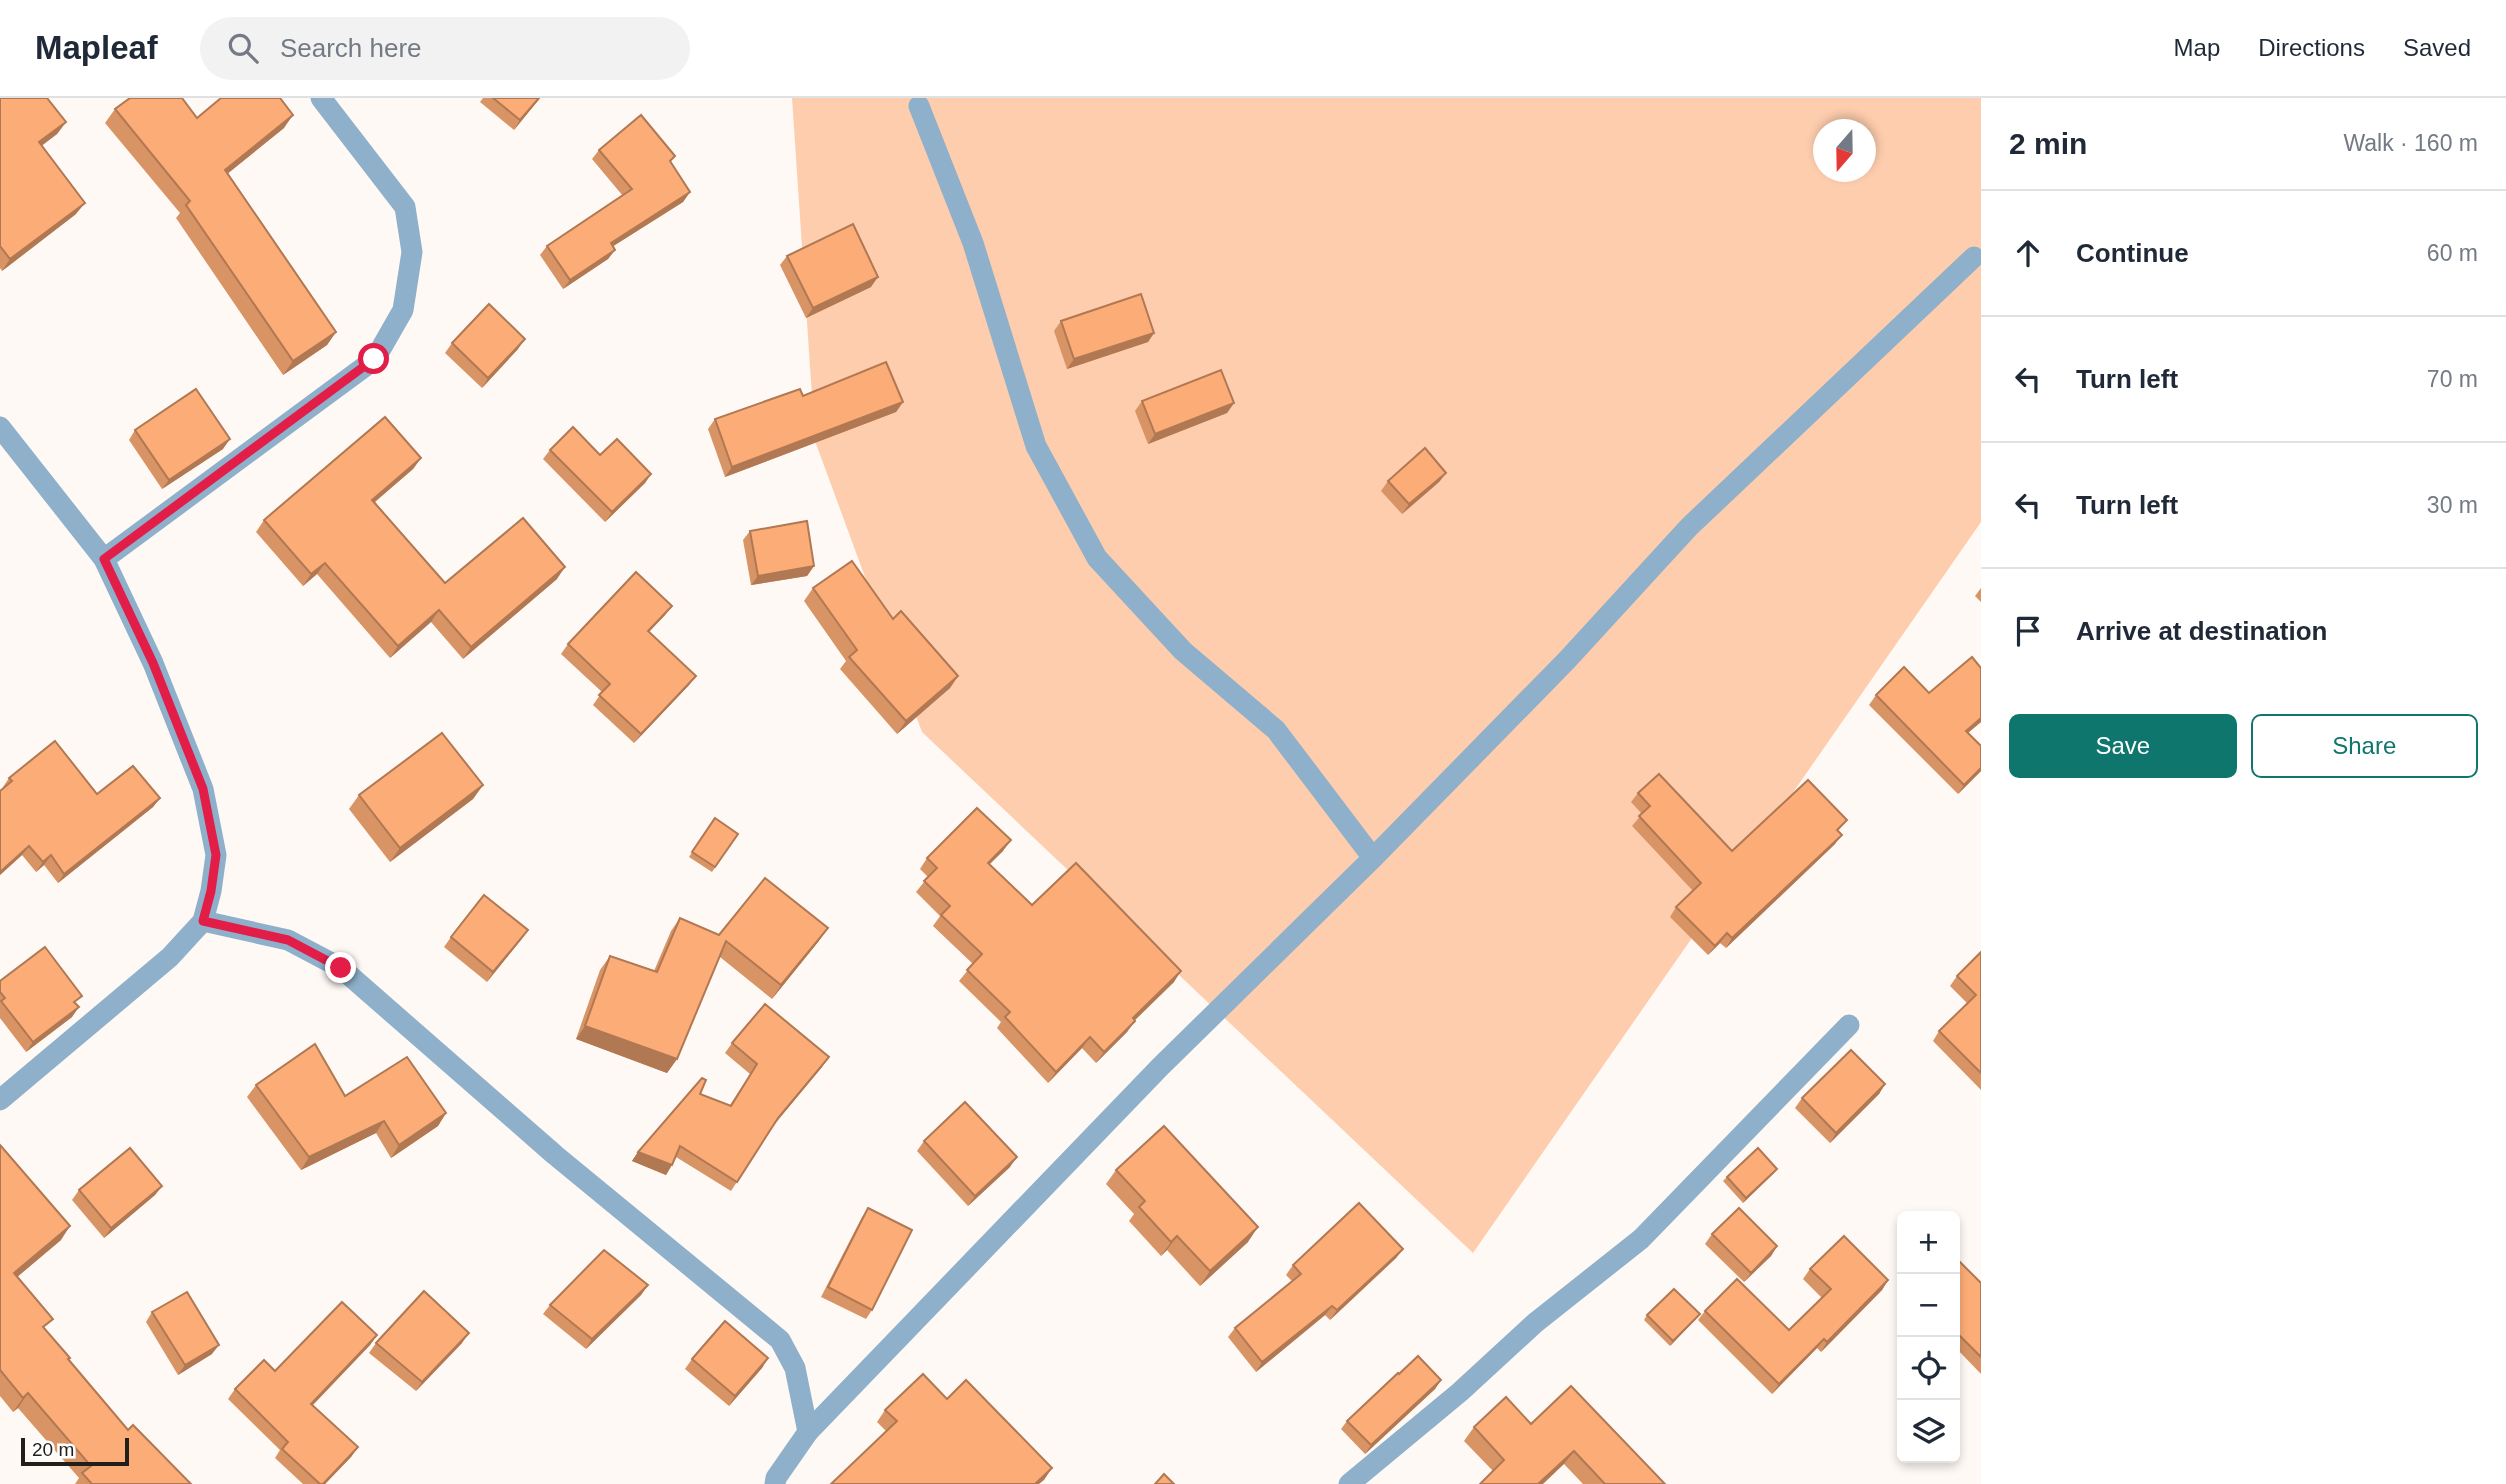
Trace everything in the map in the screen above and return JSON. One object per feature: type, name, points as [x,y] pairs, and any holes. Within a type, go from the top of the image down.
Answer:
[{"type":"street","points":[[104,559],[374,359],[403,310],[412,252],[405,207],[321,98]]},
{"type":"street","points":[[919,106],[974,243],[1036,446],[1097,558],[1183,651],[1276,730],[1373,858]]},
{"type":"street","points":[[775,1484],[776,1478],[808,1432],[1160,1067],[1373,858],[1567,660],[1689,527],[1975,257]]},
{"type":"street","points":[[0,427],[104,559],[153,663],[203,789],[216,855],[203,921],[170,957],[0,1100]]},
{"type":"street","points":[[203,921],[288,940],[341,968],[555,1155],[779,1340],[796,1368],[808,1432]]},
{"type":"street","points":[[1349,1484],[1460,1392],[1535,1323],[1641,1238],[1849,1024]]},
{"type":"shaded area","points":[[792,98],[1981,98],[1981,522],[1473,1253],[922,732],[815,441]]},
{"type":"building","points":[[0,98],[47,98],[66,122],[39,142],[85,203],[10,259],[0,246]]},
{"type":"building","points":[[130,98],[182,98],[197,118],[221,98],[280,98],[293,115],[225,170],[336,332],[293,361],[186,205],[190,201],[115,109]]},
{"type":"building","points":[[493,98],[539,98],[520,120]]},
{"type":"building","points":[[641,115],[675,156],[670,161],[690,192],[611,243],[615,250],[570,280],[547,246],[632,189],[599,150]]},
{"type":"building","points":[[853,224],[878,277],[813,308],[787,256]]},
{"type":"building","points":[[1141,294],[1154,333],[1074,359],[1061,321]]},
{"type":"building","points":[[489,304],[525,339],[488,378],[452,343]]},
{"type":"building","points":[[886,362],[903,402],[732,467],[715,419],[800,389],[803,396]]},
{"type":"building","points":[[1221,370],[1234,403],[1155,434],[1142,401]]},
{"type":"building","points":[[196,389],[230,439],[169,480],[135,430]]},
{"type":"building","points":[[385,417],[421,458],[372,500],[445,583],[523,518],[565,567],[471,647],[439,610],[398,646],[325,563],[311,574],[264,520]]},
{"type":"building","points":[[573,427],[600,455],[617,439],[651,474],[612,512],[550,450]]},
{"type":"building","points":[[1425,448],[1446,473],[1409,504],[1388,481]]},
{"type":"building","points":[[807,521],[814,566],[758,576],[750,531]]},
{"type":"building","points":[[852,561],[893,619],[901,611],[958,676],[906,721],[849,657],[857,650],[813,588]]},
{"type":"building","points":[[636,572],[672,606],[648,631],[696,676],[641,734],[599,695],[610,684],[568,644]]},
{"type":"building","points":[[1972,657],[1981,668],[1981,718],[1966,731],[1981,746],[1981,768],[1964,785],[1876,695],[1904,667],[1929,693]]},
{"type":"building","points":[[442,733],[483,785],[400,848],[359,795]]},
{"type":"building","points":[[55,741],[97,794],[133,766],[160,798],[64,874],[51,855],[43,862],[29,846],[0,872],[0,791],[12,781],[9,778]]},
{"type":"building","points":[[1659,774],[1732,851],[1808,780],[1847,820],[1837,830],[1842,835],[1732,938],[1727,933],[1715,946],[1676,907],[1701,883],[1639,816],[1650,806],[1638,793]]},
{"type":"building","points":[[977,808],[1011,840],[988,863],[1032,905],[1076,863],[1181,971],[1133,1018],[1135,1021],[1104,1052],[1090,1037],[1056,1072],[1005,1017],[1010,1012],[967,970],[982,954],[941,915],[950,906],[924,881],[937,868],[927,858]]},
{"type":"building","points":[[715,818],[738,834],[715,867],[692,852]]},
{"type":"building","points":[[765,878],[828,928],[781,985],[726,941],[677,1059],[585,1026],[610,956],[657,972],[680,918],[719,935]]},
{"type":"building","points":[[484,895],[528,930],[493,972],[451,937]]},
{"type":"building","points":[[45,947],[82,996],[74,1002],[79,1007],[33,1042],[1,1001],[5,998],[0,992],[0,981]]},
{"type":"building","points":[[1981,952],[1981,1073],[1939,1031],[1976,995],[1957,976]]},
{"type":"building","points":[[765,1004],[829,1057],[778,1118],[737,1182],[680,1146],[672,1165],[638,1152],[702,1078],[706,1080],[700,1094],[731,1106],[757,1064],[732,1043]]},
{"type":"building","points":[[315,1044],[345,1096],[407,1057],[446,1113],[399,1145],[384,1121],[309,1157],[256,1085]]},
{"type":"building","points":[[1851,1050],[1885,1084],[1836,1133],[1802,1098]]},
{"type":"building","points":[[965,1102],[1017,1157],[975,1196],[924,1141]]},
{"type":"building","points":[[1164,1126],[1258,1227],[1210,1271],[1177,1236],[1171,1242],[1139,1207],[1145,1201],[1116,1170]]},
{"type":"building","points":[[0,1145],[70,1226],[14,1273],[53,1319],[43,1327],[128,1430],[133,1425],[191,1484],[92,1484],[82,1473],[91,1466],[28,1393],[23,1398],[0,1370]]},
{"type":"building","points":[[130,1148],[162,1186],[111,1228],[79,1190]]},
{"type":"building","points":[[1758,1148],[1777,1169],[1746,1198],[1727,1177]]},
{"type":"building","points":[[1359,1203],[1403,1249],[1337,1310],[1332,1306],[1262,1362],[1235,1328],[1301,1274],[1293,1265]]},
{"type":"building","points":[[868,1208],[912,1230],[872,1310],[828,1287]]},
{"type":"building","points":[[1739,1208],[1777,1246],[1751,1273],[1712,1234]]},
{"type":"building","points":[[1844,1236],[1888,1280],[1827,1342],[1824,1339],[1779,1384],[1705,1311],[1737,1279],[1789,1330],[1831,1289],[1810,1269]]},
{"type":"building","points":[[604,1250],[648,1285],[592,1339],[550,1305]]},
{"type":"building","points":[[1960,1262],[1981,1283],[1981,1357],[1960,1336]]},
{"type":"building","points":[[1674,1289],[1700,1314],[1673,1341],[1647,1315]]},
{"type":"building","points":[[424,1291],[469,1333],[422,1382],[376,1343]]},
{"type":"building","points":[[187,1292],[219,1345],[185,1365],[152,1312]]},
{"type":"building","points":[[342,1302],[377,1335],[311,1404],[358,1447],[320,1484],[282,1449],[288,1442],[235,1389],[264,1360],[275,1371]]},
{"type":"building","points":[[725,1321],[768,1358],[735,1396],[692,1359]]},
{"type":"building","points":[[1418,1356],[1441,1380],[1371,1445],[1347,1421]]},
{"type":"building","points":[[923,1374],[947,1399],[966,1380],[1052,1468],[1035,1484],[831,1484],[897,1421],[885,1410]]},
{"type":"building","points":[[1571,1386],[1665,1484],[1605,1484],[1574,1451],[1538,1484],[1480,1484],[1504,1460],[1474,1427],[1506,1397],[1531,1424]]},
{"type":"building","points":[[1164,1474],[1174,1484],[1155,1484]]},
{"type":"route","points":[[341,968],[288,940],[203,921],[216,855],[203,789],[153,663],[104,559],[374,359]]}]
